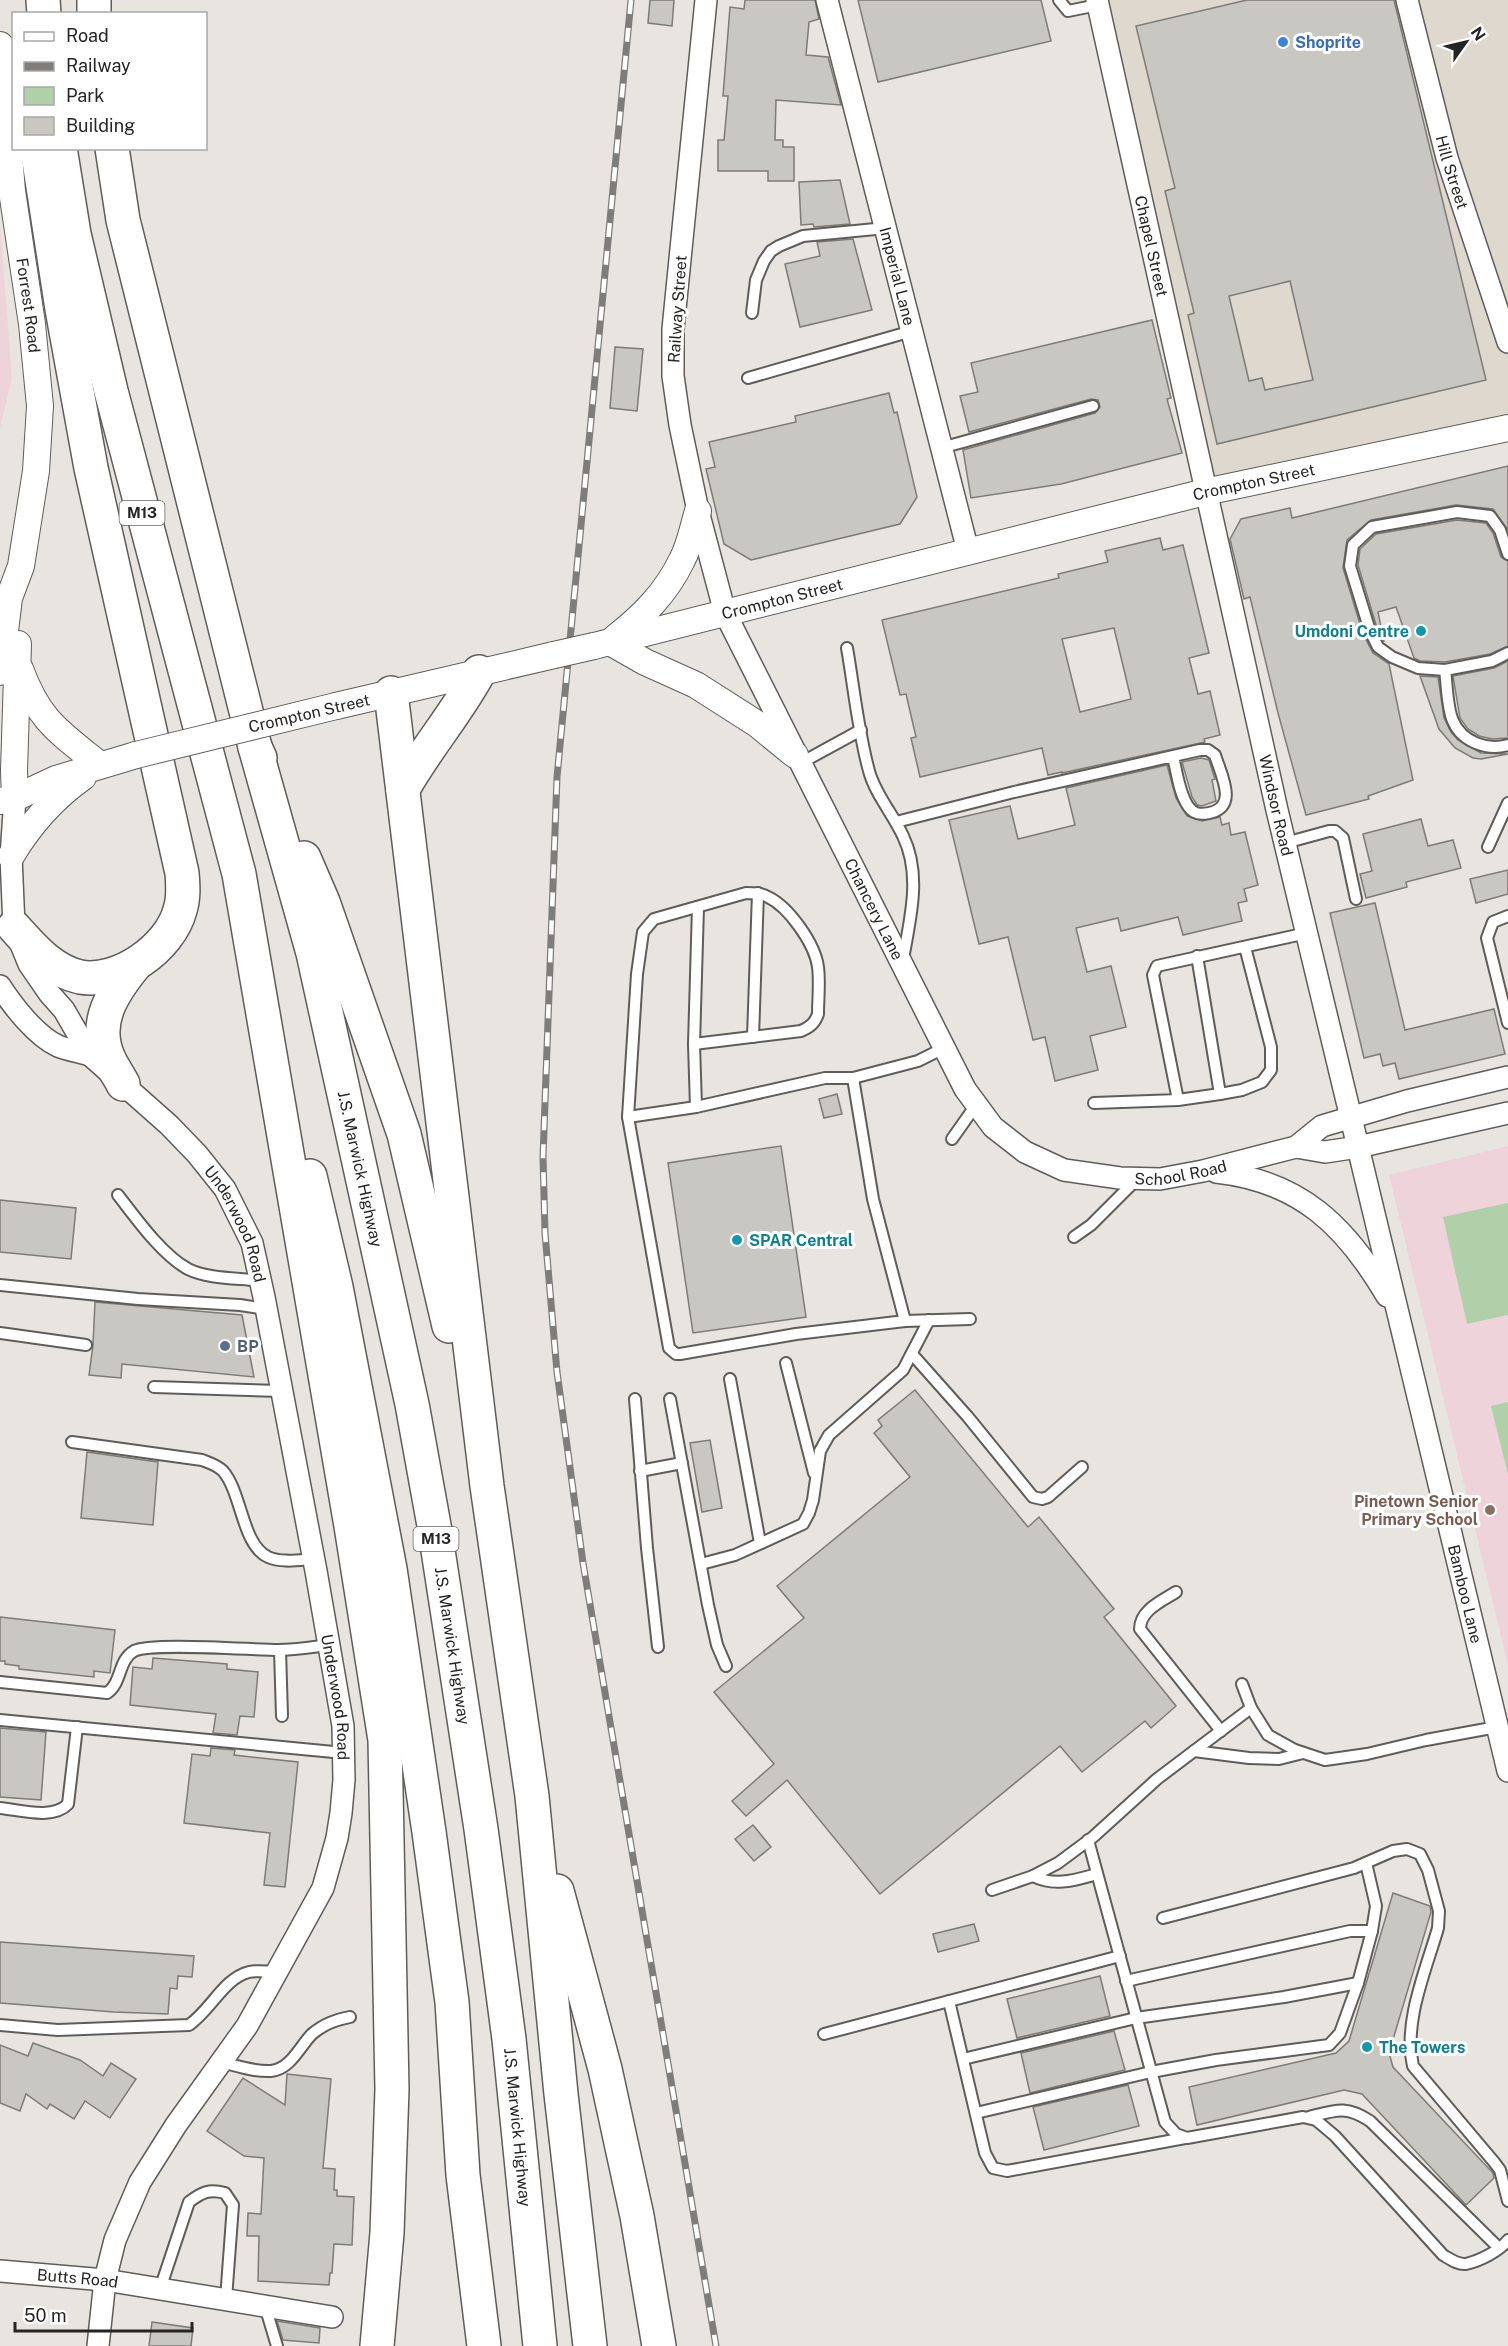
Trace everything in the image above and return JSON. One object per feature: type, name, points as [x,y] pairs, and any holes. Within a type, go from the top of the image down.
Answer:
[{"type":"highway","points":[[37,150],[62,309],[91,468],[183,873],[180,909],[176,922],[165,937],[135,965],[111,998],[104,1019],[105,1047],[123,1084]]},
{"type":"highway","name":"M13","points":[[60,150],[74,234],[111,391],[239,874],[336,1287],[390,1569],[429,1832],[452,2002],[464,2175],[484,2346]]},
{"type":"highway","name":"M13","points":[[112,150],[123,220],[255,747]]},
{"type":"highway","points":[[403,789],[432,743],[493,669]]},
{"type":"highway","points":[[391,693],[487,1486],[532,1796],[561,2094],[590,2346]]},
{"type":"highway","points":[[255,747],[323,902],[404,1134],[487,1486]]},
{"type":"highway","name":"J.S. Marwick Highway","points":[[255,747],[318,976],[410,1392],[433,1519],[481,1830],[509,2038],[540,2346]]},
{"type":"highway","points":[[239,874],[351,1526],[385,1740],[392,2089],[387,2233],[376,2346]]},
{"type":"highway","points":[[14,927],[38,954],[68,973],[79,977],[107,977],[135,965]]},
{"type":"highway","points":[[532,1796],[604,2069],[638,2216],[659,2346]]},
{"type":"street","name":"Railway Street","points":[[706,0],[673,329],[673,376],[698,511],[724,613]]},
{"type":"street","name":"Imperial Lane","points":[[827,0],[968,551]]},
{"type":"street","name":"Hill Street","points":[[1407,0],[1447,158],[1508,342]]},
{"type":"street","name":"Chapel Street","points":[[1097,2],[1205,492]]},
{"type":"street","name":"Forrest Road","points":[[0,45],[12,191],[32,324],[40,406],[36,471],[21,566],[9,598],[4,666],[7,800]]},
{"type":"street","name":"Crompton Street","points":[[7,800],[56,779],[136,755],[602,644],[1205,492],[1508,428]]},
{"type":"street","name":"Windsor Road","points":[[1205,492],[1285,843],[1351,1118]]},
{"type":"street","points":[[602,644],[638,620],[660,598],[683,559],[698,511]]},
{"type":"street","name":"Chancery Lane","points":[[724,613],[902,966],[976,1105],[993,1127],[1025,1152],[1064,1170]]},
{"type":"street","points":[[602,644],[696,685],[757,724],[797,759]]},
{"type":"street","points":[[4,666],[26,686],[47,721],[100,765],[68,788],[35,819],[11,856]]},
{"type":"street","name":"Crompton Street","points":[[7,772],[56,779]]},
{"type":"street","name":"Underwood Road","points":[[7,800],[14,927],[29,964],[64,1010],[90,1055],[169,1125],[197,1154],[225,1189],[252,1243],[314,1559],[343,1726],[344,1780],[338,1838],[323,1888],[247,2026],[176,2125],[140,2182],[115,2240],[105,2280],[98,2346]]},
{"type":"street","name":"Underwood Road","points":[[0,986],[13,1005],[34,1028],[57,1046],[90,1055]]},
{"type":"street","name":"School Road","points":[[1296,1147],[1322,1126],[1407,1101],[1508,1077]]},
{"type":"street","name":"School Road","points":[[1064,1170],[1120,1178],[1160,1179],[1203,1171],[1296,1147],[1325,1152],[1358,1147],[1508,1113]]},
{"type":"street","name":"Bamboo Lane","points":[[1351,1118],[1508,1771]]},
{"type":"street","name":"Bamboo Lane","points":[[1203,1171],[1239,1174],[1272,1185],[1304,1201],[1332,1222],[1356,1249],[1396,1312]]},
{"type":"street","name":"Butts Road","points":[[0,2271],[105,2280],[332,2317]]},
{"type":"lane","points":[[1059,0],[1068,10],[1097,2]]},
{"type":"lane","points":[[752,314],[756,280],[771,251],[803,236],[886,228]]},
{"type":"lane","points":[[748,378],[912,331]]},
{"type":"lane","points":[[941,448],[1093,406]]},
{"type":"lane","points":[[1508,554],[1500,530],[1490,516],[1457,512],[1372,527],[1353,545],[1350,566],[1370,631],[1378,647],[1392,657],[1418,668],[1444,670],[1492,661],[1508,653]]},
{"type":"lane","points":[[848,648],[869,774],[905,838],[914,884],[902,966]]},
{"type":"lane","points":[[1444,670],[1453,721],[1464,736],[1477,744],[1490,747],[1508,745]]},
{"type":"lane","points":[[797,759],[861,730]]},
{"type":"lane","points":[[896,822],[1014,792],[1200,750],[1208,750],[1215,755],[1227,796],[1219,811],[1200,814],[1192,811],[1186,802],[1173,757]]},
{"type":"lane","points":[[1488,847],[1508,803]]},
{"type":"lane","points":[[1285,843],[1329,831],[1339,834],[1343,838],[1356,899]]},
{"type":"lane","points":[[694,1044],[801,1031],[812,1024],[818,1014],[818,967],[812,947],[798,925],[776,901],[758,893],[746,893],[654,919],[643,932],[637,974],[628,1117],[668,1344],[672,1352],[680,1354],[796,1334],[905,1321],[970,1319]]},
{"type":"lane","points":[[753,1037],[758,893]]},
{"type":"lane","points":[[696,1107],[694,1044],[698,907]]},
{"type":"lane","points":[[1508,916],[1493,922],[1487,938],[1508,1023]]},
{"type":"lane","points":[[1178,1100],[1152,975],[1157,966],[1307,933]]},
{"type":"lane","points":[[1094,1103],[1178,1100],[1242,1090],[1262,1082],[1271,1070],[1271,1047],[1245,946]]},
{"type":"lane","points":[[1197,956],[1220,1094]]},
{"type":"lane","points":[[628,1117],[696,1107],[825,1078],[853,1078],[918,1061],[944,1048]]},
{"type":"lane","points":[[853,1078],[873,1199],[905,1321]]},
{"type":"lane","points":[[952,1139],[976,1105]]},
{"type":"lane","points":[[1074,1237],[1091,1225],[1137,1178]]},
{"type":"lane","points":[[118,1195],[159,1245],[188,1269],[261,1281]]},
{"type":"lane","points":[[0,1285],[266,1309]]},
{"type":"lane","points":[[701,1564],[735,1555],[803,1524],[813,1500],[820,1451],[829,1436],[903,1370],[929,1320]]},
{"type":"lane","points":[[0,1333],[86,1345]]},
{"type":"lane","points":[[912,1354],[1033,1497],[1042,1499],[1048,1497],[1082,1467]]},
{"type":"lane","points":[[786,1363],[816,1480]]},
{"type":"lane","points":[[730,1379],[760,1543]]},
{"type":"lane","points":[[154,1387],[281,1391]]},
{"type":"lane","points":[[634,1399],[658,1647]]},
{"type":"lane","points":[[670,1399],[714,1634],[726,1666]]},
{"type":"lane","points":[[72,1442],[202,1460],[215,1465],[230,1482],[252,1541],[260,1552],[269,1558],[282,1560],[314,1559]]},
{"type":"lane","points":[[640,1471],[682,1463]]},
{"type":"lane","points":[[1176,1592],[1147,1611],[1142,1617],[1140,1629],[1221,1731]]},
{"type":"lane","points":[[0,1682],[107,1693],[113,1688],[127,1658],[135,1651],[161,1648],[280,1650],[329,1645]]},
{"type":"lane","points":[[280,1650],[282,1716]]},
{"type":"lane","points":[[1242,1684],[1251,1708],[1268,1735],[1303,1753],[1324,1760],[1367,1754],[1497,1727]]},
{"type":"lane","points":[[992,1890],[1033,1876],[1058,1863],[1088,1840],[1157,1779],[1251,1708]]},
{"type":"lane","points":[[0,1719],[344,1753]]},
{"type":"lane","points":[[0,1808],[54,1813],[68,1804],[77,1727]]},
{"type":"lane","points":[[1194,1751],[1279,1759],[1303,1753]]},
{"type":"lane","points":[[1088,1840],[1164,2122],[1176,2134],[1187,2138]]},
{"type":"lane","points":[[1163,1918],[1354,1868],[1393,1851],[1407,1849],[1419,1854],[1428,1870],[1439,1911],[1438,1928],[1411,2025],[1410,2053],[1413,2066],[1500,2170],[1508,2201]]},
{"type":"lane","points":[[976,2113],[1151,2072],[1216,2060],[1329,2045],[1340,2033],[1358,1983],[1372,1931],[1376,1906],[1366,1863]]},
{"type":"lane","points":[[1033,1876],[1044,1882],[1060,1882],[1097,1874]]},
{"type":"lane","points":[[1126,1981],[1350,1931],[1372,1931]]},
{"type":"lane","points":[[824,2034],[1120,1956]]},
{"type":"lane","points":[[0,2025],[58,2030],[189,2025],[202,2016],[234,1979],[248,1972],[277,1972]]},
{"type":"lane","points":[[963,2059],[1136,2018],[1284,1997],[1358,1983]]},
{"type":"lane","points":[[949,2001],[985,2153],[989,2162],[999,2170],[1007,2171],[1310,2117],[1339,2109],[1350,2110],[1370,2121],[1498,2248]]},
{"type":"lane","points":[[221,2062],[254,2070],[274,2071],[285,2066],[312,2035],[330,2021],[350,2016]]},
{"type":"lane","points":[[1310,2117],[1335,2136],[1443,2255],[1458,2263],[1466,2264],[1498,2248],[1508,2240]]},
{"type":"lane","points":[[160,2289],[189,2202],[209,2190],[216,2191],[225,2193],[233,2205],[226,2299]]},
{"type":"lane","points":[[265,2306],[277,2346]]},
{"type":"shaded area","points":[[1098,0],[1508,0],[1508,427],[1206,491]]},
{"type":"shaded area","points":[[0,222],[12,378],[0,428]]},
{"type":"shaded area","name":"Pinetown Senior Primary School","points":[[1508,1146],[1508,1665],[1389,1175]]},
{"type":"green space","points":[[1508,1203],[1508,1315],[1467,1324],[1443,1217]]},
{"type":"green space","points":[[1508,1402],[1508,1474],[1491,1406]]},
{"type":"building","points":[[650,0],[674,0],[672,26],[648,23]]},
{"type":"building","points":[[745,0],[815,0],[819,19],[809,22],[806,55],[828,57],[841,105],[776,100],[775,140],[783,140],[783,147],[794,147],[794,181],[768,181],[768,171],[718,171],[718,140],[724,140],[728,96],[723,96],[730,7],[744,9]]},
{"type":"building","points":[[858,0],[1041,0],[1051,41],[878,82]]},
{"type":"building","points":[[1247,0],[1394,0],[1486,380],[1217,444],[1188,315],[1194,313],[1165,191],[1175,188],[1136,26]],"holes":[[[1290,281],[1313,380],[1265,390],[1262,378],[1249,381],[1229,296]]]},
{"type":"building","points":[[840,180],[850,224],[814,227],[813,224],[801,225],[799,182]]},
{"type":"building","points":[[853,239],[872,310],[800,327],[785,264],[820,256],[817,242]]},
{"type":"building","points":[[1152,320],[1171,398],[1167,399],[1182,453],[1061,484],[971,498],[963,450],[1095,413],[1100,407],[1098,400],[1091,399],[969,432],[960,396],[978,392],[971,363]]},
{"type":"building","points":[[615,347],[643,349],[637,411],[610,408]]},
{"type":"building","points":[[889,393],[894,413],[897,412],[917,497],[900,524],[751,560],[724,544],[706,469],[715,467],[709,442],[796,422],[795,416]]},
{"type":"building","points":[[1508,466],[1508,530],[1493,509],[1456,505],[1371,520],[1347,540],[1343,568],[1363,634],[1373,653],[1389,664],[1413,780],[1368,796],[1369,799],[1306,815],[1250,597],[1244,599],[1230,539],[1241,519],[1290,508],[1292,518]]},
{"type":"building","points":[[1457,520],[1486,523],[1493,533],[1501,557],[1508,561],[1508,646],[1490,654],[1445,662],[1420,661],[1414,658],[1396,607],[1378,612],[1384,642],[1377,628],[1358,565],[1360,549],[1376,534]]},
{"type":"building","points":[[1160,538],[1163,550],[1183,545],[1209,653],[1189,658],[1198,694],[1210,691],[1220,735],[1204,739],[1205,742],[1048,775],[1042,748],[920,777],[911,738],[916,737],[906,694],[900,695],[882,620],[1059,578],[1058,574],[1108,562],[1105,551]],"holes":[[[1114,628],[1131,699],[1080,712],[1062,639]]]},
{"type":"building","points":[[1508,661],[1508,738],[1492,739],[1479,736],[1468,729],[1460,718],[1453,676],[1494,668]]},
{"type":"building","points":[[1420,676],[1438,677],[1444,718],[1458,740],[1481,753],[1508,754],[1481,759],[1473,758],[1455,748],[1439,729]]},
{"type":"building","points":[[1201,758],[1209,760],[1215,779],[1212,780],[1216,801],[1202,806],[1197,805],[1192,797],[1182,762]]},
{"type":"building","points":[[1167,765],[1176,798],[1187,816],[1202,821],[1220,817],[1222,825],[1229,823],[1231,835],[1245,832],[1258,885],[1244,889],[1247,901],[1238,903],[1242,921],[1183,935],[1178,917],[1121,931],[1118,918],[1076,928],[1087,972],[1111,966],[1126,1027],[1090,1036],[1098,1070],[1055,1081],[1045,1037],[1033,1040],[1008,937],[979,944],[949,820],[1010,806],[1018,839],[1075,825],[1066,788]]},
{"type":"building","points":[[1421,819],[1428,846],[1453,840],[1461,868],[1406,882],[1407,887],[1366,898],[1360,874],[1372,871],[1363,834]]},
{"type":"building","points":[[1508,870],[1508,894],[1476,903],[1470,879]]},
{"type":"building","points":[[1375,903],[1405,1030],[1494,1009],[1505,1054],[1399,1079],[1395,1063],[1383,1066],[1380,1054],[1364,1058],[1330,913]]},
{"type":"building","points":[[837,1094],[842,1114],[824,1118],[819,1099]]},
{"type":"building","name":"SPAR Central","points":[[781,1146],[806,1317],[693,1333],[668,1163]]},
{"type":"building","points":[[0,1200],[76,1208],[71,1259],[0,1252]]},
{"type":"building","points":[[95,1302],[242,1315],[254,1377],[122,1364],[121,1378],[89,1375]]},
{"type":"building","points":[[915,1390],[1028,1527],[1039,1517],[1114,1609],[1104,1617],[1176,1706],[1151,1728],[1145,1721],[1082,1772],[1060,1746],[880,1894],[787,1780],[746,1816],[732,1801],[774,1764],[714,1692],[804,1618],[777,1586],[910,1477],[874,1433],[882,1426],[878,1420]]},
{"type":"building","points":[[710,1440],[722,1508],[702,1512],[690,1443]]},
{"type":"building","points":[[87,1452],[158,1462],[153,1525],[81,1518]]},
{"type":"building","points":[[0,1617],[115,1630],[110,1673],[94,1671],[94,1677],[19,1669],[19,1666],[5,1664],[5,1661],[0,1661]]},
{"type":"building","points":[[153,1658],[227,1664],[227,1669],[258,1672],[254,1717],[240,1716],[237,1735],[213,1733],[216,1714],[130,1705],[133,1667],[152,1669]]},
{"type":"building","points":[[0,1728],[46,1732],[41,1800],[0,1797]]},
{"type":"building","points":[[211,1748],[235,1750],[234,1755],[298,1762],[285,1887],[264,1885],[270,1833],[184,1823],[192,1754],[210,1756]]},
{"type":"building","points":[[753,1825],[771,1847],[754,1861],[735,1839]]},
{"type":"building","name":"The Towers","points":[[1393,1893],[1430,1906],[1431,1912],[1389,2053],[1393,2067],[1493,2173],[1494,2178],[1466,2205],[1362,2094],[1344,2090],[1197,2125],[1189,2087],[1336,2053],[1349,2041]]},
{"type":"building","points":[[974,1924],[979,1941],[938,1952],[933,1934]]},
{"type":"building","points":[[0,1942],[194,1956],[192,1977],[178,1976],[177,1989],[170,1988],[168,2014],[0,2003]]},
{"type":"building","points":[[1100,1976],[1110,2016],[1017,2038],[1007,1999]]},
{"type":"building","points":[[1114,2031],[1125,2070],[1030,2093],[1021,2053]]},
{"type":"building","points":[[33,2043],[80,2060],[103,2076],[111,2063],[136,2079],[110,2118],[85,2101],[74,2119],[50,2104],[47,2109],[26,2094],[20,2111],[0,2103],[0,2045],[28,2056]]},
{"type":"building","points":[[287,2074],[331,2079],[323,2168],[335,2169],[334,2190],[337,2190],[337,2196],[354,2197],[352,2245],[334,2244],[329,2285],[258,2281],[259,2236],[247,2236],[248,2213],[261,2214],[264,2158],[244,2156],[207,2131],[243,2078],[285,2105]]},
{"type":"building","points":[[1128,2085],[1139,2126],[1044,2150],[1033,2107]]},
{"type":"building","points":[[277,2321],[320,2328],[319,2343],[283,2340]]},
{"type":"building","points":[[152,2322],[193,2328],[191,2346],[149,2346]]},
{"type":"railway","points":[[631,0],[557,777],[543,1157],[545,1233],[557,1372],[583,1563],[716,2346]]},
{"type":"place","name":"Shoprite","points":[[1283,42]]},
{"type":"place","name":"Umdoni Centre","points":[[1421,631]]},
{"type":"place","name":"SPAR Central","points":[[737,1240]]},
{"type":"place","name":"BP","points":[[225,1346]]},
{"type":"place","name":"Pinetown Senior Primary School","points":[[1490,1510]]},
{"type":"place","name":"The Towers","points":[[1367,2047]]}]
